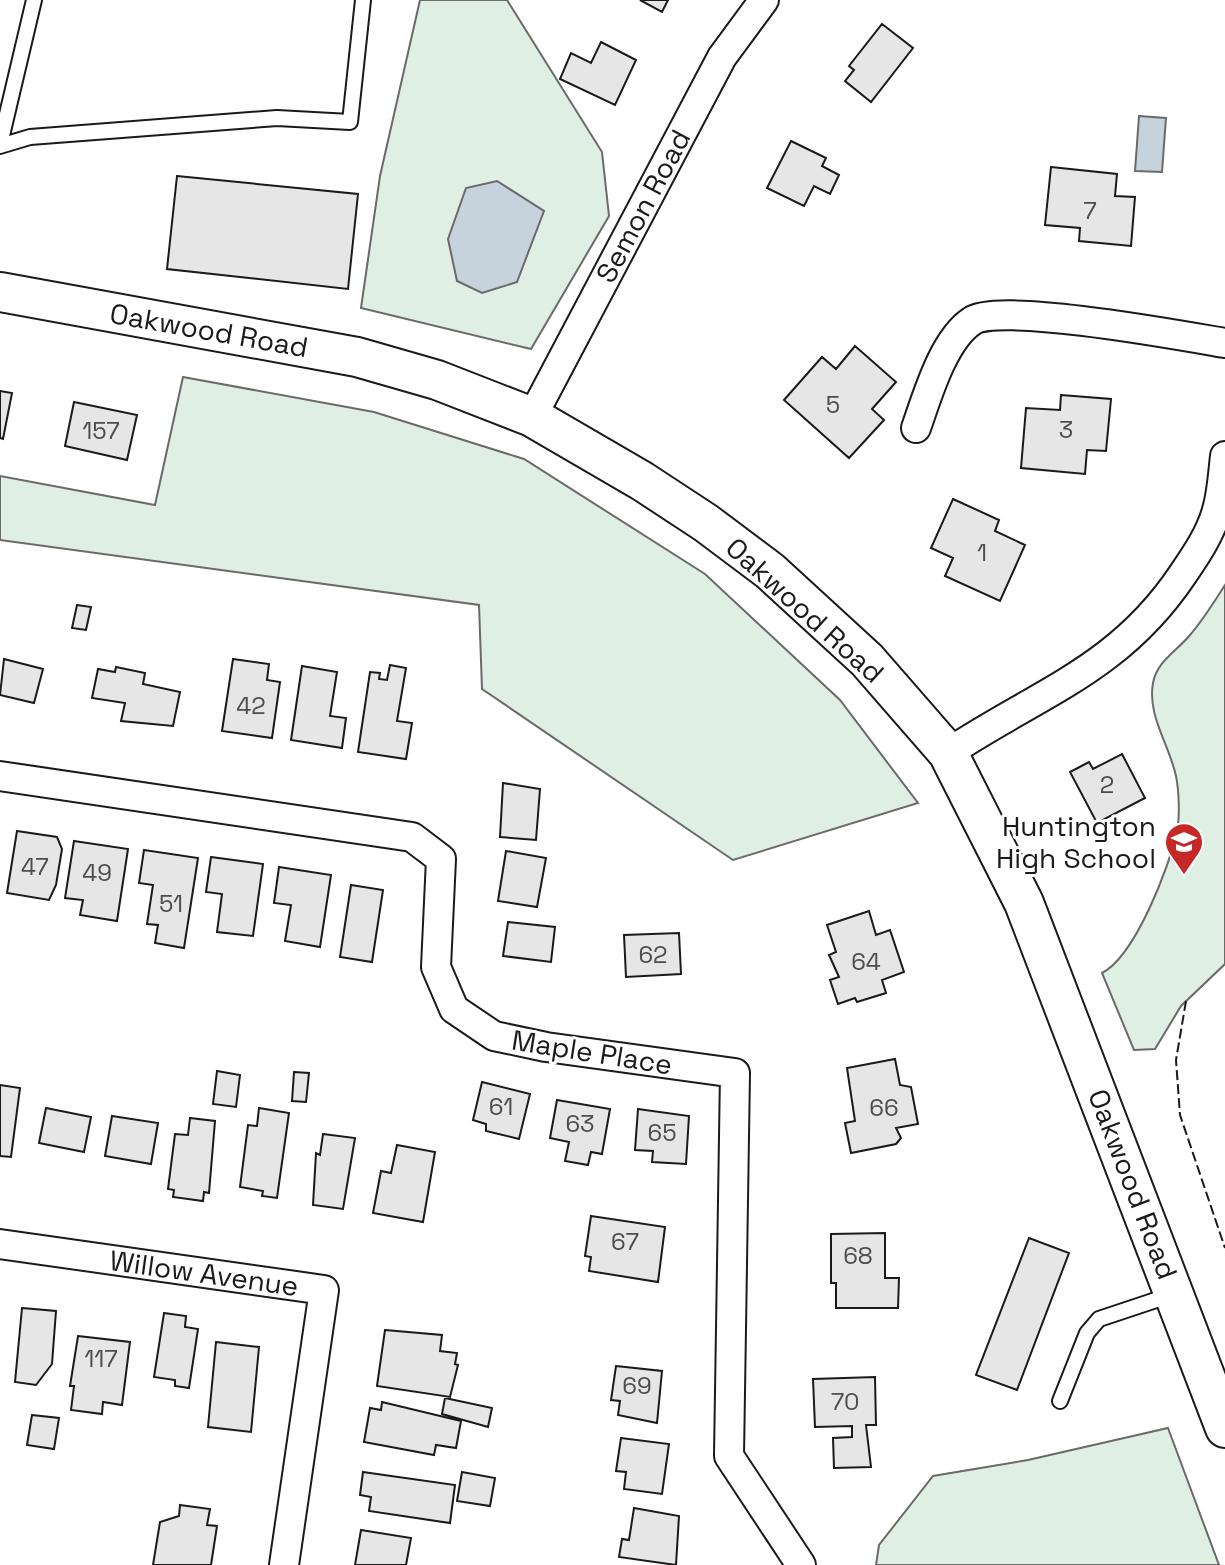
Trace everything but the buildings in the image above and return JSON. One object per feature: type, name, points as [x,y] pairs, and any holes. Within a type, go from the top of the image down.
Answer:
[{"type":"main road","name":"Oakwood Road","points":[[0,292],[357,357],[437,380],[532,417],[642,481],[770,571],[867,660],[948,753],[1024,903],[1225,1428]]},
{"type":"street","name":"Semon Road","points":[[532,417],[722,57],[764,0]]},
{"type":"street","points":[[916,428],[949,350],[969,322],[983,315],[1065,319],[1225,343]]},
{"type":"street","points":[[948,753],[1095,666],[1134,635],[1169,595],[1199,550],[1217,511],[1225,456]]},
{"type":"street","name":"Maple Place","points":[[0,776],[412,837],[441,859],[436,967],[454,1009],[494,1036],[546,1047],[735,1073],[729,1456],[801,1565]]},
{"type":"street","name":"Willow Avenue","points":[[0,1244],[324,1290],[284,1565]]},
{"type":"lane","points":[[34,0],[0,145],[30,137],[277,118],[350,122],[363,0]]},
{"type":"lane","points":[[1060,1401],[1087,1333],[1099,1319],[1175,1293]]},
{"type":"green space","points":[[420,0],[507,0],[602,152],[609,216],[531,349],[361,308],[380,176]]},
{"type":"green space","points":[[183,377],[374,412],[524,459],[705,574],[840,700],[918,803],[733,860],[482,689],[479,605],[0,540],[0,476],[155,505]]},
{"type":"green space","points":[[1225,585],[1225,964],[1181,1006],[1155,1049],[1134,1050],[1102,973],[1127,949],[1149,910],[1177,831],[1177,782],[1153,707],[1153,683],[1163,662],[1195,629]]},
{"type":"green space","points":[[1168,1428],[1219,1565],[876,1565],[879,1545],[933,1476],[1028,1460]]},
{"type":"shaded area","points":[[1139,116],[1166,118],[1162,172],[1135,171]]},
{"type":"shaded area","points":[[497,181],[544,211],[517,282],[482,293],[457,281],[448,239],[466,188]]},
{"type":"fence","points":[[1186,1001],[1176,1060],[1180,1115],[1225,1248]]},
{"type":"place","name":"Huntington High School","points":[[1184,876]]}]
